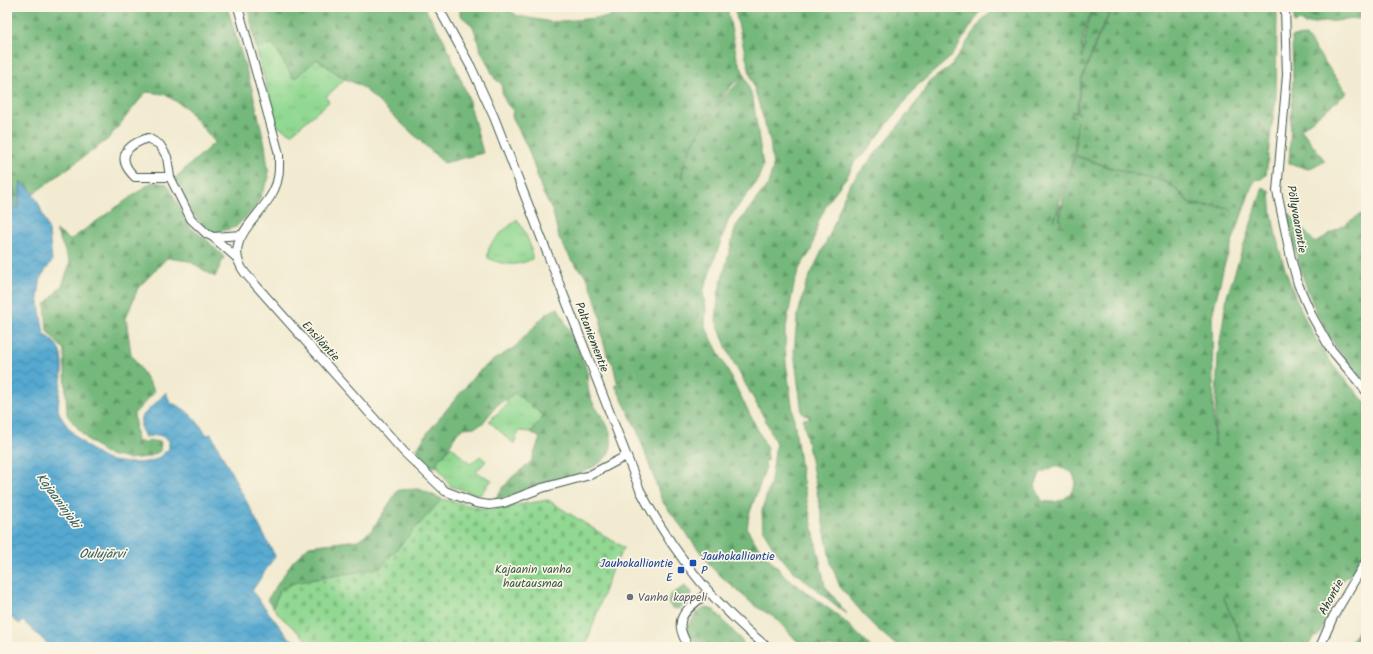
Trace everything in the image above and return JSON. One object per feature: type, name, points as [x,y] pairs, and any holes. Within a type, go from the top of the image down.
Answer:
[{"type":"street","points":[[237,258],[238,244],[242,235],[274,191],[280,170],[279,154],[238,7]]},
{"type":"street","name":"Paltaniementie","points":[[438,7],[471,68],[494,117],[626,456],[657,522],[672,547],[708,592],[747,630],[767,647]]},
{"type":"street","name":"Pöllyvaarantie","points":[[1286,7],[1287,75],[1277,191],[1289,251],[1298,284],[1330,348],[1366,391]]},
{"type":"street","points":[[148,138],[160,145],[167,157],[170,177],[135,177],[128,170],[124,160],[126,152],[134,143],[148,138]]},
{"type":"street","name":"Ensiläntie","points":[[170,177],[191,219],[237,258],[245,273],[404,452],[445,491],[476,503],[489,505],[503,503],[542,488],[590,475],[626,456]]},
{"type":"street","points":[[213,237],[242,235]]},
{"type":"street","name":"Ahontie","points":[[1320,647],[1333,616],[1366,561]]},
{"type":"street","points":[[688,647],[682,636],[680,624],[681,617],[708,592]]},
{"type":"green space","points":[[7,7],[227,7],[252,89],[265,145],[269,178],[256,206],[236,227],[212,234],[193,215],[175,178],[215,142],[185,107],[164,94],[146,92],[108,139],[33,194],[30,189],[21,182],[18,209],[15,207],[15,191],[7,177]]},
{"type":"green space","points":[[248,7],[424,7],[444,40],[467,94],[483,153],[444,163],[369,93],[359,85],[345,79],[317,59],[294,79],[273,45],[256,48]]},
{"type":"green space","points":[[460,7],[504,7],[518,16],[551,22],[609,17],[617,7],[727,7],[737,58],[745,76],[732,85],[707,117],[685,157],[681,174],[682,179],[688,153],[704,124],[725,96],[745,77],[753,99],[763,166],[757,182],[729,218],[703,292],[706,309],[705,326],[767,448],[767,461],[764,460],[766,467],[749,515],[747,529],[757,545],[786,577],[840,617],[871,647],[803,647],[774,617],[755,606],[713,569],[662,501],[637,430],[615,385],[623,378],[617,382],[613,364],[608,358],[601,333],[601,320],[587,277],[574,264],[559,238],[553,212],[543,193],[529,151],[512,116],[513,110],[507,105],[501,83],[495,79],[481,51],[473,26],[460,15]]},
{"type":"green space","points":[[734,7],[989,7],[980,12],[951,57],[917,86],[865,153],[855,161],[848,175],[829,200],[818,223],[811,251],[800,267],[794,285],[785,333],[786,362],[802,477],[825,586],[847,614],[792,570],[774,549],[763,530],[762,511],[771,481],[776,444],[767,423],[730,356],[716,321],[718,295],[736,226],[768,184],[773,167],[770,141],[750,74],[756,71],[750,73]]},
{"type":"green space","points":[[999,7],[1095,7],[1091,12],[1086,24],[1083,38],[1082,58],[1087,25],[1092,12],[1096,7],[1112,7],[1096,41],[1082,78],[1076,112],[1071,112],[1077,113],[1082,79],[1097,41],[1113,7],[1277,7],[1276,98],[1270,138],[1258,121],[1261,128],[1270,139],[1266,175],[1261,179],[1255,180],[1251,188],[1224,266],[1212,316],[1214,445],[1218,355],[1227,296],[1263,187],[1270,191],[1276,235],[1289,281],[1298,304],[1320,346],[1332,364],[1366,403],[1366,552],[1354,573],[1344,579],[1336,590],[1327,619],[1319,635],[1312,639],[1308,647],[1245,647],[1223,596],[1244,647],[1109,647],[1086,640],[1052,640],[1040,647],[898,647],[873,625],[840,587],[831,564],[803,419],[811,418],[802,413],[794,352],[797,318],[806,284],[830,234],[850,184],[892,134],[919,99],[930,81],[950,67],[984,18]],"holes":[[[1077,121],[1075,155],[1110,167],[1165,181],[1175,188],[1191,204],[1227,207],[1232,211],[1227,208],[1191,205],[1175,189],[1165,182],[1110,168],[1075,156],[1063,198],[1060,221],[1061,204],[1054,221],[1074,156]],[[1055,466],[1072,472],[1076,482],[1074,488],[1064,499],[1054,502],[1042,501],[1035,486],[1040,473]]]},
{"type":"green space","points":[[1294,7],[1366,7],[1366,18],[1304,24],[1301,21],[1294,23]]},
{"type":"green space","points":[[1306,36],[1347,93],[1301,129],[1325,161],[1308,169],[1289,163],[1293,79],[1292,37]]},
{"type":"green space","points":[[273,45],[294,79],[316,59],[345,79],[326,97],[329,102],[291,134],[277,126],[256,48]]},
{"type":"green space","points":[[152,182],[167,184],[190,227],[209,242],[224,257],[215,277],[189,261],[167,258],[138,288],[126,318],[131,354],[155,392],[134,414],[137,442],[161,442],[160,451],[149,457],[127,459],[106,454],[86,438],[67,415],[64,350],[47,331],[45,305],[63,284],[70,263],[56,230],[70,240]]},
{"type":"green space","points":[[1287,211],[1315,243],[1366,211],[1366,383],[1331,339],[1313,305],[1295,250]]},
{"type":"green space","points":[[517,219],[529,243],[532,259],[515,264],[504,264],[488,258],[488,252],[493,241]]},
{"type":"green space","points":[[558,308],[585,365],[588,390],[592,401],[610,431],[610,449],[605,458],[596,465],[584,471],[536,486],[499,501],[495,498],[511,478],[531,462],[540,438],[531,432],[544,416],[515,393],[497,405],[482,424],[475,427],[464,428],[458,432],[443,456],[440,457],[436,464],[438,466],[426,466],[417,449],[428,432],[477,373],[492,361],[515,347],[546,314]]},
{"type":"green space","points":[[514,392],[544,416],[531,432],[519,431],[514,444],[489,421],[508,403],[505,399]]},
{"type":"green space","points":[[451,446],[470,464],[480,456],[486,461],[476,472],[492,480],[480,495],[450,486],[436,464],[440,457],[443,456]]},
{"type":"green space","points":[[419,489],[442,499],[380,568],[294,583],[280,590],[273,607],[267,600],[293,561],[309,546],[358,540],[372,530],[398,490]]},
{"type":"green space","name":"Kajaanin vanha hautausmaa","points":[[442,499],[488,510],[548,500],[624,548],[612,569],[586,645],[556,647],[315,647],[280,616],[273,607],[280,590],[294,583],[380,568]]},
{"type":"green space","points":[[685,586],[692,593],[689,601],[678,609],[672,608],[668,602],[670,595]]},
{"type":"green space","points":[[704,607],[714,610],[743,642],[743,647],[700,647],[690,637],[686,629],[695,615]]},
{"type":"green space","points":[[1361,625],[1366,627],[1366,647],[1348,647]]},
{"type":"water","name":"Oulujärvi","points":[[7,177],[13,187],[15,207],[18,209],[21,182],[30,189],[38,202],[49,231],[52,261],[41,277],[38,296],[44,335],[52,340],[61,354],[62,371],[58,409],[62,418],[87,447],[102,457],[118,462],[135,463],[151,461],[158,458],[169,449],[169,440],[159,435],[145,437],[141,429],[141,418],[166,392],[170,403],[187,411],[207,435],[211,434],[275,556],[252,591],[287,636],[303,647],[51,647],[23,621],[20,624],[7,615]]},
{"type":"place","name":"Jauhokalliontie P","points":[[693,563]]},
{"type":"place","name":"Jauhokalliontie E","points":[[681,570]]},
{"type":"place","name":"Vanha kappeli","points":[[630,597]]},
{"type":"water label","name":"Kajaaninjoki","points":[[59,500]]}]
